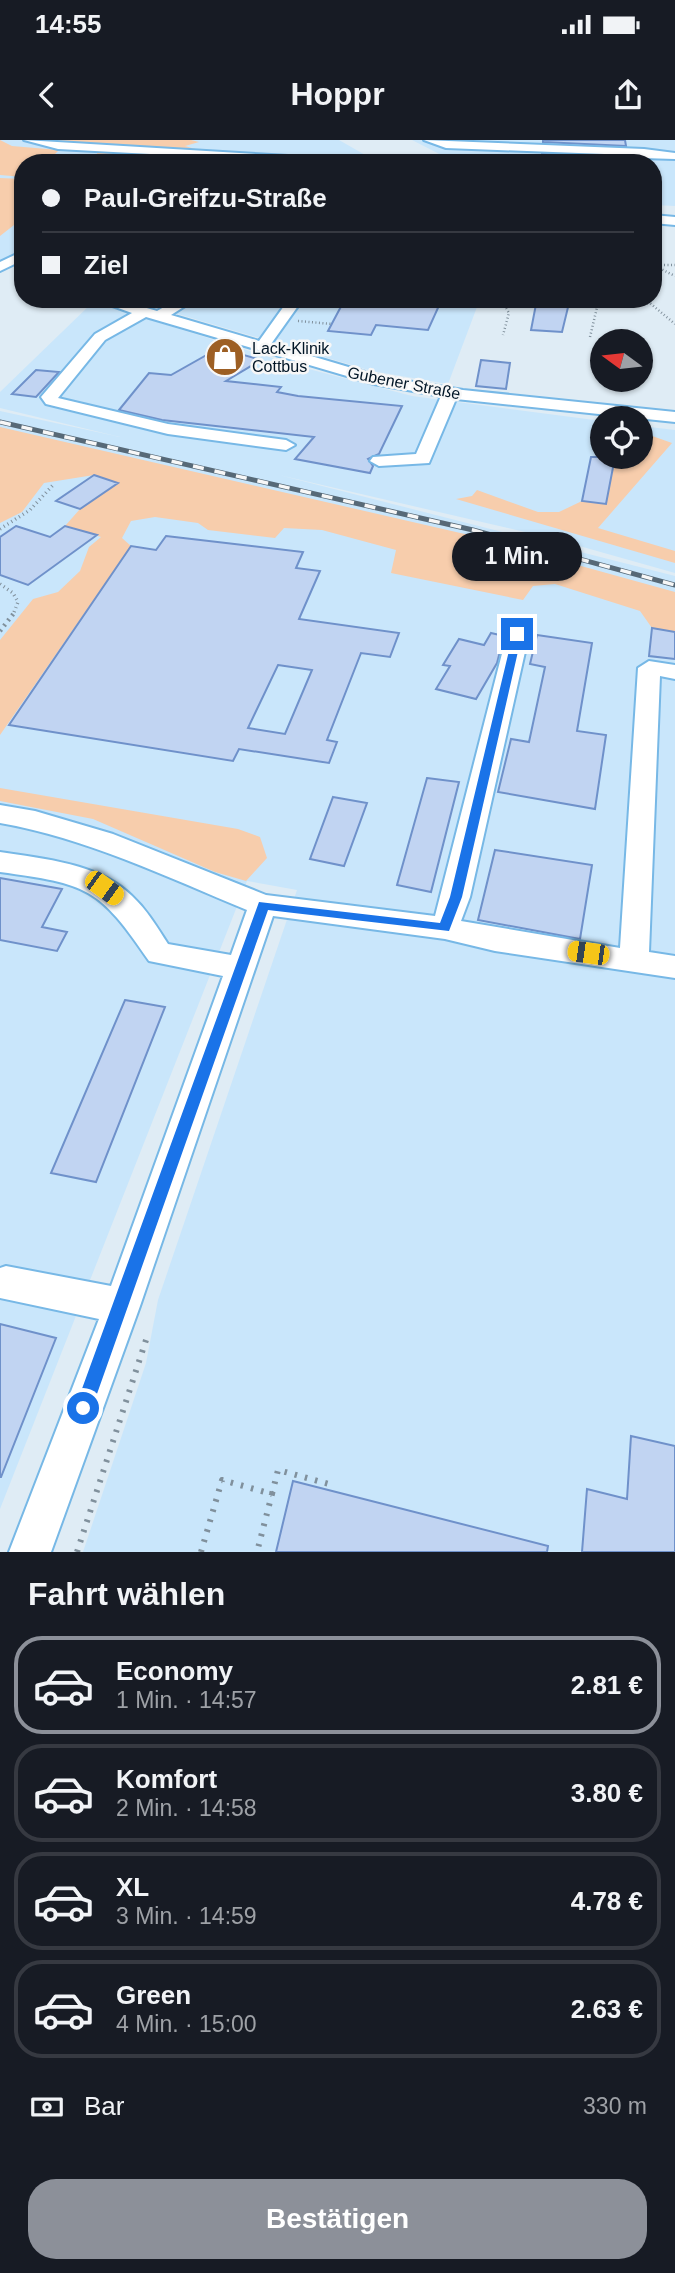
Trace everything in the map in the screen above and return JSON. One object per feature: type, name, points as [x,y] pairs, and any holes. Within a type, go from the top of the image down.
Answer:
[{"type":"street","points":[[29,140],[58,146],[208,154]]},
{"type":"street","points":[[429,140],[442,145],[511,144],[531,149],[675,153]]},
{"type":"street","points":[[86,154],[93,148]]},
{"type":"street","points":[[531,149],[531,154]]},
{"type":"street","name":"Gubener Straße","points":[[128,308],[358,376],[450,394],[675,416]]},
{"type":"street","points":[[167,308],[90,345],[49,397],[52,401],[103,416],[197,436],[286,445]]},
{"type":"street","points":[[262,347],[290,308]]},
{"type":"street","points":[[379,461],[423,459],[450,394]]},
{"type":"street","points":[[445,928],[456,897],[517,634]]},
{"type":"street","points":[[634,959],[649,668],[675,672]]},
{"type":"street","points":[[0,814],[35,820],[104,841],[263,905],[445,928],[495,940],[675,967]]},
{"type":"street","points":[[0,862],[67,875],[104,888],[121,901],[159,953],[240,968]]},
{"type":"street","points":[[30,1552],[122,1306],[263,905]]},
{"type":"street","points":[[6,1283],[122,1306]]},
{"type":"path","points":[[664,265],[675,265]]},
{"type":"path","points":[[503,335],[509,313],[505,308]]},
{"type":"path","points":[[592,329],[597,308]]},
{"type":"path","points":[[658,308],[675,324]]},
{"type":"path","points":[[311,322],[332,324]]},
{"type":"path","points":[[0,529],[40,504],[53,485]]},
{"type":"path","points":[[0,584],[13,593],[18,602],[14,613],[0,631]]},
{"type":"path","points":[[76,1552],[146,1340]]},
{"type":"path","points":[[257,1552],[278,1470],[329,1484]]},
{"type":"path","points":[[201,1552],[222,1480],[272,1494]]},
{"type":"shaded area","points":[[0,140],[339,140],[364,154],[14,154],[14,265],[0,261]]},
{"type":"shaded area","points":[[0,140],[12,146],[59,150],[55,154],[14,154],[14,176],[0,175]]},
{"type":"shaded area","points":[[39,140],[191,140],[199,142],[185,146],[202,151]]},
{"type":"shaded area","points":[[412,140],[675,140],[675,206],[662,205],[662,154],[439,154]]},
{"type":"shaded area","points":[[97,152],[135,154],[97,154]]},
{"type":"shaded area","points":[[0,178],[14,179],[14,225],[0,236]]},
{"type":"shaded area","points":[[87,308],[112,308],[301,367],[412,396],[590,419],[590,469],[653,469],[653,427],[675,430],[675,573],[551,538],[279,475],[675,576],[675,1552],[83,1552],[146,1363],[158,1300],[297,890],[247,881],[0,1509],[0,411],[120,437],[0,408],[0,392]]},
{"type":"shaded area","points":[[158,308],[477,308],[448,384],[372,371]]},
{"type":"shaded area","points":[[0,427],[469,535],[675,592],[675,632],[652,628],[640,611],[555,584],[533,586],[523,600],[391,573],[396,550],[322,530],[284,528],[275,538],[208,530],[198,523],[155,517],[131,521],[122,538],[131,546],[0,735],[0,640],[33,599],[58,592],[80,571],[89,547],[101,537],[65,526],[80,509],[118,483],[94,475],[44,483],[22,512],[0,523]]},
{"type":"shaded area","points":[[653,436],[672,443],[653,465]]},
{"type":"shaded area","points":[[613,469],[649,469],[598,528],[675,551],[675,563],[456,499],[472,496],[477,490],[538,512],[559,512],[582,501],[606,504]]},
{"type":"shaded area","points":[[0,788],[238,829],[260,837],[267,858],[246,881],[215,872],[93,819],[0,801]]},
{"type":"building","points":[[625,140],[626,146],[543,142]]},
{"type":"building","points":[[340,308],[438,308],[428,330],[376,325],[371,335],[328,331]]},
{"type":"building","points":[[535,308],[568,308],[562,332],[531,330]]},
{"type":"building","points":[[219,348],[261,360],[226,381],[281,387],[277,392],[298,396],[402,406],[379,454],[368,459],[373,466],[370,473],[295,459],[314,437],[162,420],[119,410],[149,373],[171,375]]},
{"type":"building","points":[[481,360],[510,363],[506,389],[476,386]]},
{"type":"building","points":[[36,370],[59,372],[36,397],[12,394]]},
{"type":"building","points":[[590,462],[590,469],[613,469],[606,504],[582,501]]},
{"type":"building","points":[[94,475],[118,483],[80,509],[56,501]]},
{"type":"building","points":[[16,526],[50,537],[65,526],[97,535],[28,585],[0,575],[0,537]]},
{"type":"building","points":[[166,536],[303,552],[296,568],[320,571],[299,619],[399,633],[390,657],[361,653],[327,740],[337,742],[329,763],[239,749],[233,761],[9,725],[131,546],[156,550]],"holes":[[[278,665],[312,670],[285,734],[248,728]]]},
{"type":"building","points":[[652,628],[675,632],[675,659],[649,656]]},
{"type":"building","points":[[491,633],[504,636],[497,663],[476,699],[436,689],[450,666],[443,665],[459,639],[484,645]]},
{"type":"building","points":[[537,635],[592,643],[577,731],[606,735],[595,809],[498,792],[511,739],[529,742],[545,667],[530,664]]},
{"type":"building","points":[[427,778],[459,782],[431,892],[397,885]]},
{"type":"building","points":[[333,797],[367,803],[344,866],[310,859]]},
{"type":"building","points":[[495,850],[592,865],[580,939],[478,920]]},
{"type":"building","points":[[0,878],[62,889],[42,927],[67,932],[57,951],[0,940]]},
{"type":"building","points":[[125,1000],[165,1007],[96,1182],[51,1173]]},
{"type":"building","points":[[0,1324],[56,1338],[1,1477],[0,1477]]},
{"type":"building","points":[[631,1436],[675,1446],[675,1552],[582,1552],[587,1489],[627,1499]]},
{"type":"building","points":[[293,1481],[548,1546],[547,1552],[276,1552]]},
{"type":"railway","points":[[0,422],[473,530],[675,585]]},
{"type":"place","name":"Lack-Klinik Cottbus","points":[[225,357]]},
{"type":"route","points":[[83,1408],[122,1306],[263,905],[445,928],[456,897],[517,634]]}]
